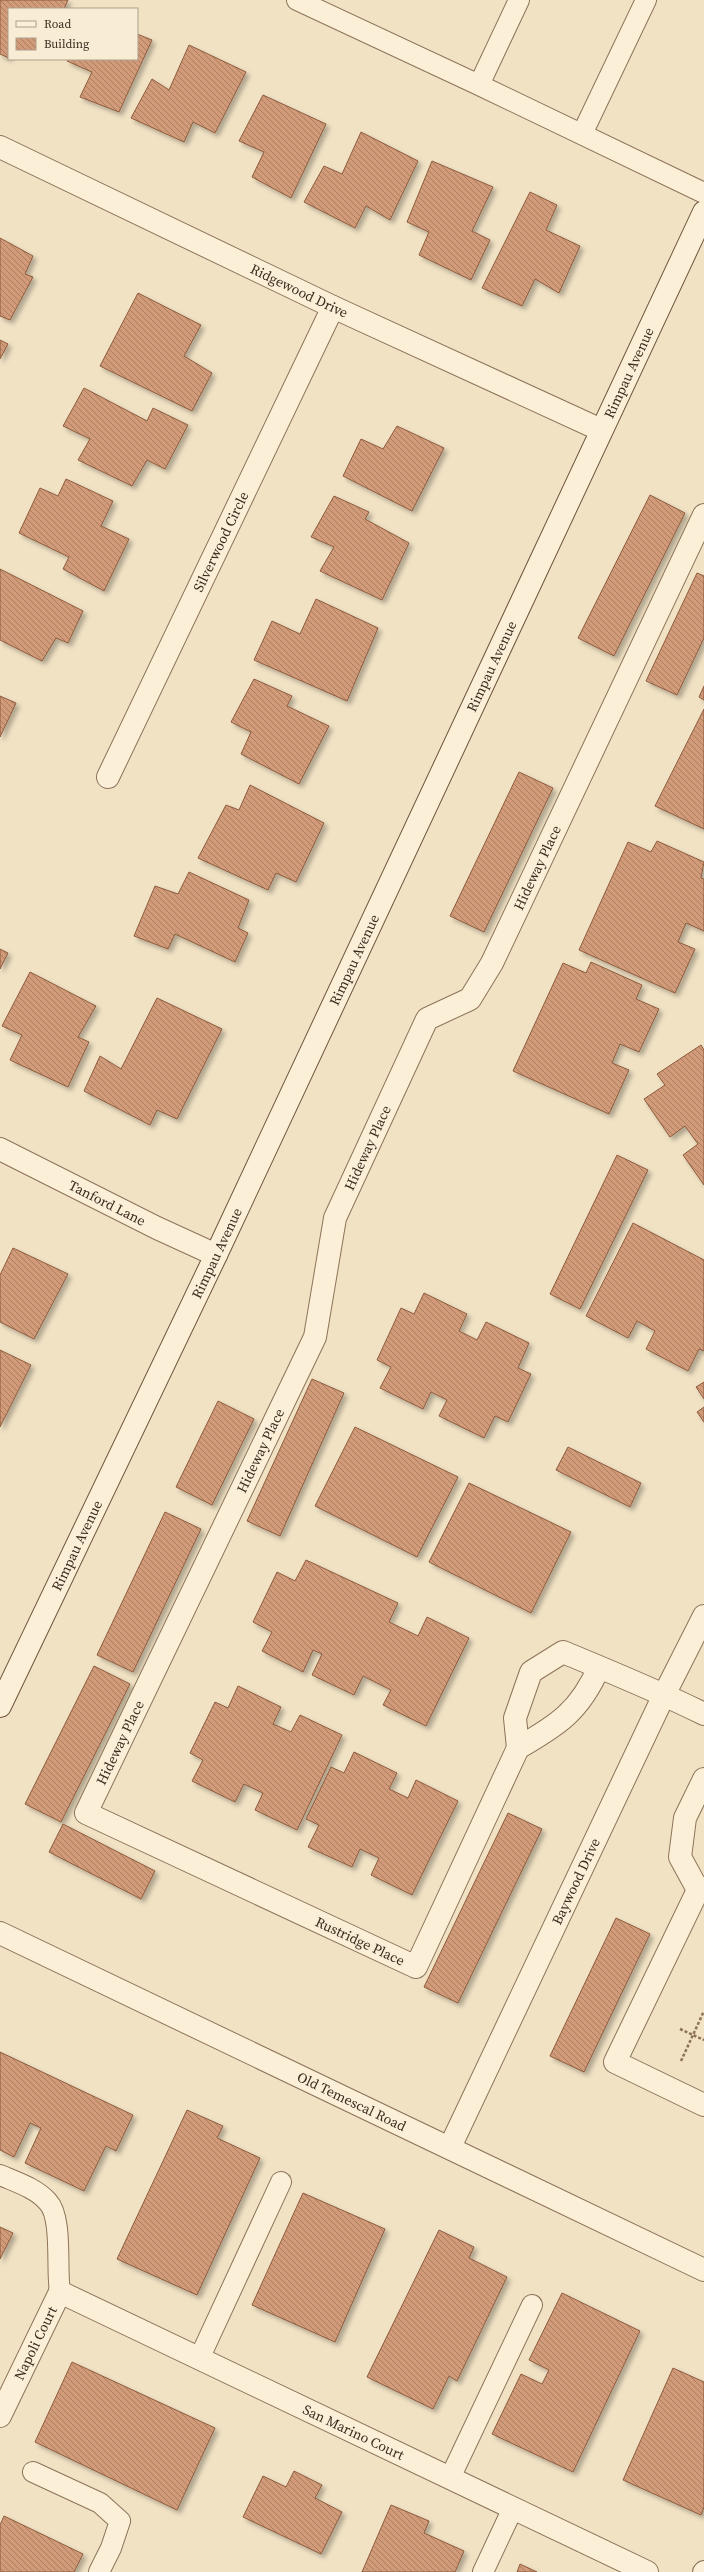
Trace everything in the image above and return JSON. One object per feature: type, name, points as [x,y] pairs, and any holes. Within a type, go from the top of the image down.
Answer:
[{"type":"street","name":"Ridgewood Drive","points":[[0,147],[333,307],[602,430]]},
{"type":"street","name":"Rimpau Avenue","points":[[0,1706],[216,1255],[704,212]]},
{"type":"street","name":"Silverwood Circle","points":[[108,777],[333,307]]},
{"type":"street","name":"Hideway Place","points":[[86,1813],[315,1337],[334,1218],[427,1019],[470,999],[492,964],[704,515]]},
{"type":"street","name":"Tanford Lane","points":[[0,1149],[157,1228],[216,1255]]},
{"type":"street","name":"Baywood Drive","points":[[450,2147],[664,1695],[704,1616]]},
{"type":"street","points":[[599,1667],[590,1687],[570,1714],[518,1748],[515,1718],[531,1672],[564,1652],[599,1667],[664,1695],[704,1714]]},
{"type":"street","name":"Rustridge Place","points":[[86,1813],[416,1967],[518,1748]]},
{"type":"street","points":[[704,1779],[686,1818],[680,1857],[701,1889],[615,2062],[704,2105]]},
{"type":"street","name":"Old Temescal Road","points":[[0,1933],[450,2147],[704,2270]]},
{"type":"street","name":"San Marino Court","points":[[60,2292],[648,2572]]},
{"type":"street","name":"Napoli Court","points":[[2,2409],[60,2292]]},
{"type":"lane","points":[[297,0],[704,193]]},
{"type":"lane","points":[[479,85],[519,0]]},
{"type":"lane","points":[[582,134],[646,0]]},
{"type":"lane","points":[[0,2175],[38,2192],[49,2203],[56,2222],[60,2292]]},
{"type":"lane","points":[[199,2359],[281,2182]]},
{"type":"lane","points":[[450,2478],[532,2305]]},
{"type":"lane","points":[[33,2472],[100,2503],[120,2520],[111,2548],[99,2572]]},
{"type":"lane","points":[[483,2572],[513,2508]]},
{"type":"path","points":[[677,2068],[704,2011]]},
{"type":"path","points":[[680,2029],[704,2040]]},
{"type":"building","points":[[0,0],[68,0],[64,8],[8,8],[8,58],[0,54]]},
{"type":"building","points":[[138,34],[152,40],[119,112],[80,97],[92,72],[67,61],[138,60]]},
{"type":"building","points":[[189,45],[246,72],[215,133],[193,122],[184,142],[131,118],[152,79],[169,90]]},
{"type":"building","points":[[263,95],[326,124],[291,198],[252,177],[264,152],[239,141]]},
{"type":"building","points":[[361,132],[418,161],[390,220],[366,206],[355,228],[304,202],[324,166],[342,174]]},
{"type":"building","points":[[432,161],[493,187],[472,231],[490,240],[471,280],[419,255],[429,232],[407,222]]},
{"type":"building","points":[[530,192],[557,205],[546,230],[580,246],[559,293],[535,279],[522,306],[482,288]]},
{"type":"building","points":[[0,238],[33,256],[25,274],[33,277],[10,320],[0,316]]},
{"type":"building","points":[[138,293],[201,325],[184,356],[212,373],[192,411],[100,366]]},
{"type":"building","points":[[0,340],[8,344],[0,359]]},
{"type":"building","points":[[84,388],[147,421],[153,408],[188,425],[165,469],[147,460],[132,486],[78,460],[90,439],[63,426]]},
{"type":"building","points":[[397,426],[444,448],[412,511],[343,476],[361,439],[383,449]]},
{"type":"building","points":[[66,479],[113,501],[101,526],[129,539],[104,591],[63,569],[69,557],[19,533],[40,488],[58,496]]},
{"type":"building","points":[[650,495],[685,513],[614,656],[578,638]]},
{"type":"building","points":[[334,496],[369,512],[365,519],[409,543],[382,600],[320,571],[334,547],[311,537]]},
{"type":"building","points":[[0,569],[83,611],[68,643],[56,638],[42,661],[0,640]]},
{"type":"building","points":[[697,573],[704,576],[704,638],[677,695],[646,681]]},
{"type":"building","points":[[316,599],[378,628],[347,701],[254,660],[272,621],[300,634]]},
{"type":"building","points":[[254,679],[292,696],[287,706],[329,726],[299,784],[241,754],[251,732],[231,722]]},
{"type":"building","points":[[704,686],[704,700],[699,697]]},
{"type":"building","points":[[0,696],[16,703],[0,737]]},
{"type":"building","points":[[704,709],[704,829],[655,806]]},
{"type":"building","points":[[519,772],[553,788],[484,932],[450,916]]},
{"type":"building","points":[[250,785],[324,823],[296,882],[276,873],[268,890],[198,858],[226,805],[239,810]]},
{"type":"building","points":[[657,841],[704,862],[701,878],[704,879],[704,931],[686,923],[678,942],[695,949],[675,993],[579,950],[628,842],[651,852]]},
{"type":"building","points":[[189,872],[249,900],[238,928],[248,933],[235,962],[175,934],[168,949],[134,936],[155,886],[178,894]]},
{"type":"building","points":[[0,949],[8,953],[0,969]]},
{"type":"building","points":[[591,962],[642,985],[636,999],[659,1009],[639,1052],[620,1044],[612,1063],[629,1070],[609,1114],[513,1071],[563,963],[586,973]]},
{"type":"building","points":[[30,972],[96,1006],[78,1037],[89,1042],[68,1087],[10,1060],[22,1035],[2,1026]]},
{"type":"building","points":[[157,998],[222,1029],[177,1119],[157,1110],[150,1125],[84,1091],[100,1056],[121,1069]]},
{"type":"building","points":[[701,1045],[704,1050],[704,1185],[683,1155],[698,1144],[685,1126],[670,1137],[644,1099],[665,1085],[657,1074]]},
{"type":"building","points":[[617,1155],[648,1170],[580,1309],[550,1294]]},
{"type":"building","points":[[633,1223],[704,1260],[704,1351],[699,1349],[688,1371],[646,1349],[655,1331],[637,1321],[628,1338],[586,1316]]},
{"type":"building","points":[[13,1248],[68,1274],[34,1339],[0,1322],[0,1275]]},
{"type":"building","points":[[424,1293],[467,1314],[459,1331],[477,1340],[486,1322],[529,1343],[518,1368],[531,1374],[508,1422],[495,1416],[484,1438],[439,1416],[447,1400],[431,1392],[423,1409],[380,1388],[391,1367],[377,1360],[401,1308],[414,1314]]},
{"type":"building","points":[[0,1350],[31,1365],[0,1427]]},
{"type":"building","points":[[312,1379],[344,1393],[280,1536],[247,1521]]},
{"type":"building","points":[[704,1382],[704,1399],[696,1387]]},
{"type":"building","points":[[218,1401],[254,1419],[212,1505],[176,1487]]},
{"type":"building","points":[[704,1407],[704,1422],[697,1412]]},
{"type":"building","points":[[355,1427],[458,1477],[417,1557],[315,1506]]},
{"type":"building","points":[[568,1447],[641,1483],[630,1507],[556,1470]]},
{"type":"building","points":[[469,1483],[571,1532],[531,1613],[429,1562]]},
{"type":"building","points":[[165,1512],[201,1529],[133,1672],[97,1655]]},
{"type":"building","points":[[306,1560],[398,1603],[389,1622],[418,1636],[427,1617],[469,1638],[426,1726],[383,1705],[391,1690],[363,1676],[354,1695],[312,1675],[322,1654],[313,1650],[303,1672],[262,1651],[272,1632],[253,1622],[277,1572],[295,1581]]},
{"type":"building","points":[[94,1666],[130,1684],[61,1822],[25,1804]]},
{"type":"building","points":[[238,1686],[281,1707],[273,1724],[291,1732],[300,1715],[342,1735],[297,1830],[255,1810],[263,1793],[244,1784],[235,1802],[192,1781],[203,1760],[190,1753],[215,1702],[228,1708]]},
{"type":"building","points":[[354,1752],[397,1773],[389,1789],[408,1798],[416,1780],[458,1801],[412,1895],[371,1875],[379,1858],[360,1849],[352,1867],[308,1847],[319,1825],[306,1819],[331,1767],[344,1773]]},
{"type":"building","points":[[508,1813],[542,1829],[458,2003],[424,1987]]},
{"type":"building","points":[[63,1824],[155,1871],[141,1899],[49,1852]]},
{"type":"building","points":[[616,1918],[650,1934],[584,2072],[550,2056]]},
{"type":"building","points":[[0,2052],[133,2115],[116,2151],[106,2146],[84,2191],[25,2163],[41,2128],[30,2123],[14,2157],[0,2150]]},
{"type":"building","points":[[187,2110],[223,2126],[217,2138],[260,2158],[197,2295],[117,2259]]},
{"type":"building","points":[[303,2193],[385,2229],[335,2342],[252,2305]]},
{"type":"building","points":[[0,2227],[13,2233],[0,2259]]},
{"type":"building","points":[[439,2230],[474,2247],[469,2258],[507,2277],[457,2381],[449,2376],[433,2409],[367,2377]]},
{"type":"building","points":[[562,2293],[640,2331],[573,2472],[492,2434],[521,2374],[542,2384],[549,2370],[529,2360]]},
{"type":"building","points":[[72,2362],[215,2428],[177,2510],[35,2442]]},
{"type":"building","points":[[673,2368],[704,2382],[704,2507],[701,2515],[623,2480]]},
{"type":"building","points":[[294,2471],[322,2485],[315,2498],[342,2512],[321,2554],[243,2517],[263,2476],[286,2487]]},
{"type":"building","points":[[391,2505],[429,2521],[424,2533],[464,2551],[455,2572],[362,2572]]},
{"type":"building","points":[[4,2516],[83,2554],[74,2572],[0,2572],[0,2525]]},
{"type":"building","points":[[520,2564],[537,2572],[517,2572]]}]
